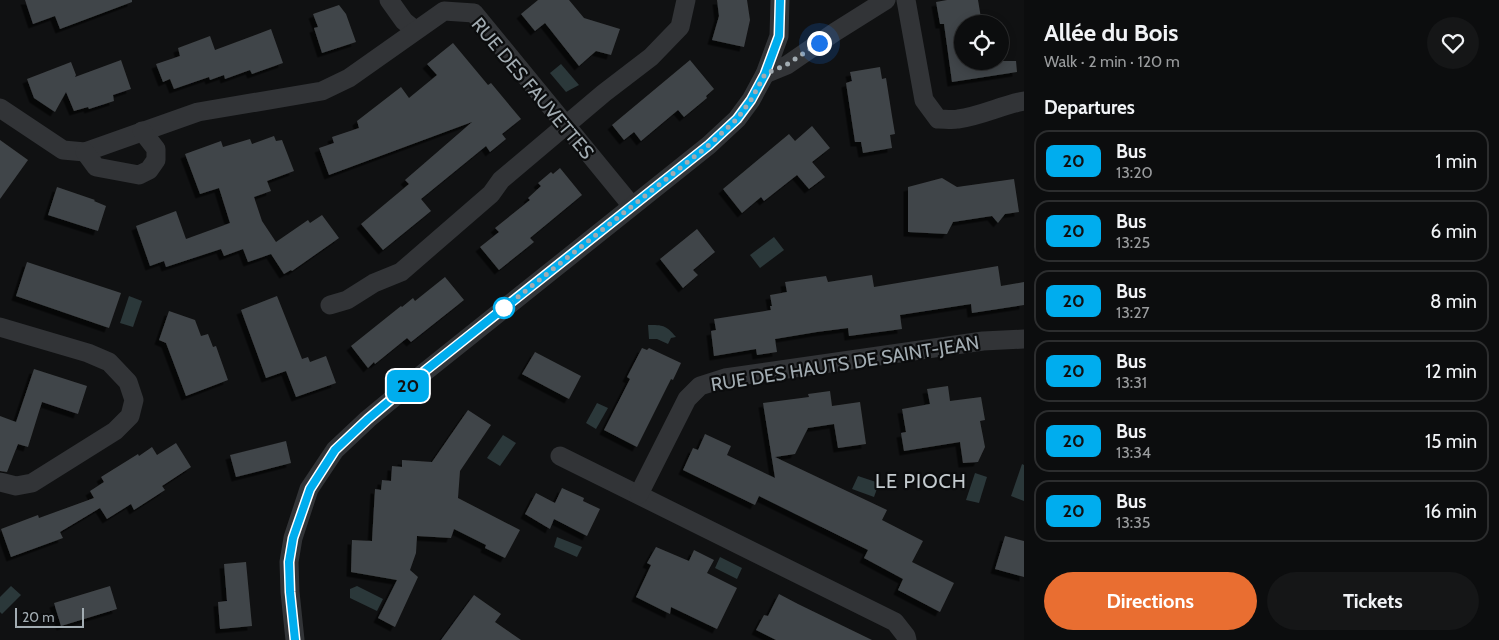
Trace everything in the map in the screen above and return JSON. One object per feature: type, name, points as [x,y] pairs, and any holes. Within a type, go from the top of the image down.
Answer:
[{"type":"street","points":[[389,0],[404,21],[415,30]]},
{"type":"street","points":[[330,305],[347,300],[374,283],[401,272],[491,194],[501,180],[604,93],[651,58],[680,27],[686,0]]},
{"type":"street","points":[[295,640],[289,562],[293,538],[310,489],[335,450],[426,370],[709,145],[737,119],[751,100],[765,74],[779,36],[780,0]]},
{"type":"street","points":[[765,74],[786,65],[886,0]]},
{"type":"street","points":[[906,0],[924,100],[938,119],[958,119],[1024,101]]},
{"type":"street","name":"RUE DES FAUVETTES","points":[[0,108],[63,150],[84,152],[198,112],[322,91],[349,78],[394,47],[446,5],[474,13],[632,206]]},
{"type":"street","points":[[84,152],[96,167],[138,175],[149,170],[156,160],[156,149],[142,131]]},
{"type":"street","points":[[0,327],[88,353],[109,362],[128,382],[134,400],[130,416],[115,431],[32,483],[16,486],[0,482]]},
{"type":"street","name":"RUE DES HAUTS DE SAINT-JEAN","points":[[640,494],[687,399],[700,386],[725,378],[983,341],[1024,340]]},
{"type":"street","points":[[560,456],[895,622],[907,640]]},
{"type":"shaded area","points":[[561,64],[579,85],[566,92],[550,73]]},
{"type":"shaded area","points":[[774,237],[784,250],[760,268],[750,255]]},
{"type":"shaded area","points":[[129,296],[142,301],[133,327],[120,323]]},
{"type":"shaded area","points":[[648,325],[664,326],[676,337],[671,338],[668,344],[657,339],[649,339]]},
{"type":"shaded area","points":[[597,403],[608,408],[596,429],[586,423]]},
{"type":"shaded area","points":[[503,435],[516,443],[500,466],[487,458]]},
{"type":"shaded area","points":[[1022,464],[1024,465],[1024,501],[1011,496]]},
{"type":"shaded area","points":[[975,473],[987,477],[979,503],[966,500]]},
{"type":"shaded area","points":[[858,476],[879,483],[874,497],[852,489]]},
{"type":"shaded area","points":[[557,537],[582,547],[577,557],[554,547]]},
{"type":"shaded area","points":[[720,557],[742,568],[737,579],[715,568]]},
{"type":"shaded area","points":[[11,586],[21,595],[2,614],[0,612],[0,597]]},
{"type":"shaded area","points":[[357,586],[383,599],[377,611],[350,598],[350,589]]},
{"type":"building","points":[[25,0],[132,0],[132,2],[60,29],[55,16],[33,24]]},
{"type":"building","points":[[538,0],[569,0],[584,18],[620,29],[611,55],[596,51],[579,66],[545,23],[535,31],[521,14]]},
{"type":"building","points":[[717,0],[747,0],[750,20],[744,47],[712,40],[719,16]]},
{"type":"building","points":[[978,0],[980,15],[954,15],[954,70],[1009,70],[1009,61],[1016,61],[1017,72],[952,82],[944,24],[940,24],[936,2]]},
{"type":"building","points":[[339,5],[346,14],[356,42],[322,53],[314,28],[318,27],[313,14]]},
{"type":"building","points":[[271,29],[283,63],[252,74],[250,70],[225,79],[224,75],[210,80],[209,77],[174,89],[170,79],[163,82],[156,64],[180,56],[178,48],[210,36],[215,50]]},
{"type":"building","points":[[453,43],[488,85],[491,83],[521,119],[502,134],[506,139],[490,152],[486,146],[421,199],[431,211],[383,250],[361,224],[409,184],[405,180],[472,122],[329,175],[319,148],[334,143],[332,137],[359,128],[357,121],[401,87],[409,98],[437,75],[427,64]]},
{"type":"building","points":[[121,60],[131,89],[113,95],[114,101],[89,109],[88,107],[74,111],[66,92],[55,112],[34,98],[27,79],[71,62],[75,77]]},
{"type":"building","points":[[690,60],[714,89],[706,96],[707,98],[684,117],[678,110],[641,141],[634,132],[624,140],[612,125]]},
{"type":"building","points":[[880,67],[882,79],[886,78],[895,134],[890,135],[892,148],[863,153],[861,142],[855,142],[846,83],[852,81],[850,72]]},
{"type":"building","points":[[812,126],[830,148],[812,162],[825,177],[809,189],[797,175],[764,201],[761,197],[742,213],[723,189],[789,134],[795,141]]},
{"type":"building","points":[[274,136],[276,141],[282,140],[294,171],[267,181],[271,191],[254,197],[262,221],[276,242],[308,220],[310,223],[322,215],[339,238],[292,271],[284,274],[271,254],[248,262],[243,249],[224,256],[221,249],[166,267],[164,261],[150,266],[136,226],[176,211],[186,239],[230,223],[219,188],[200,194],[185,154],[221,141],[223,147],[250,139],[252,144]]},
{"type":"building","points":[[0,140],[28,160],[0,199]]},
{"type":"building","points":[[560,168],[582,195],[530,238],[534,242],[499,270],[480,247],[499,232],[495,228],[530,200],[528,198],[541,186],[538,183],[551,172],[553,174]]},
{"type":"building","points":[[942,178],[957,187],[1014,179],[1019,212],[1005,214],[998,223],[992,216],[953,222],[947,234],[908,232],[908,187]]},
{"type":"building","points":[[57,187],[95,200],[106,206],[98,231],[48,215]]},
{"type":"building","points":[[697,229],[715,252],[693,270],[698,275],[683,288],[660,259]]},
{"type":"building","points":[[27,262],[121,293],[109,328],[16,296]]},
{"type":"building","points":[[998,266],[1001,286],[1024,282],[1024,305],[972,313],[971,304],[900,315],[902,329],[849,336],[848,328],[817,332],[775,339],[777,352],[757,355],[756,349],[714,356],[711,331],[716,330],[714,319],[771,310],[770,295],[787,292],[785,282],[826,276],[828,282],[872,275],[874,287]]},
{"type":"building","points":[[445,277],[464,300],[411,342],[407,338],[368,368],[351,346],[401,306],[413,298],[415,301]]},
{"type":"building","points":[[277,296],[302,359],[308,357],[310,362],[326,356],[336,383],[296,397],[286,371],[266,378],[241,310]]},
{"type":"building","points":[[169,311],[195,320],[201,336],[208,334],[213,347],[216,346],[228,380],[186,396],[166,343],[159,340]]},
{"type":"building","points":[[642,348],[647,350],[649,348],[681,363],[637,447],[604,430],[630,379],[627,377]]},
{"type":"building","points":[[535,352],[581,376],[569,399],[522,374]]},
{"type":"building","points":[[34,369],[87,386],[78,414],[42,402],[28,447],[18,444],[7,472],[0,471],[0,416],[16,422]]},
{"type":"building","points":[[948,386],[950,401],[981,397],[985,420],[980,421],[985,447],[978,462],[963,463],[960,442],[904,451],[901,433],[906,432],[902,409],[930,404],[927,389]]},
{"type":"building","points":[[830,391],[832,406],[860,402],[866,444],[838,448],[834,424],[808,428],[795,454],[775,457],[887,510],[882,520],[923,541],[912,562],[954,583],[940,612],[898,590],[903,579],[864,558],[868,550],[759,496],[755,505],[683,470],[693,448],[698,450],[705,434],[731,446],[727,455],[775,478],[763,403],[809,397],[808,394]]},
{"type":"building","points":[[468,410],[491,425],[460,471],[458,498],[520,530],[505,558],[485,548],[486,545],[454,529],[451,538],[417,536],[416,553],[410,570],[418,577],[395,627],[378,618],[397,580],[351,572],[352,540],[372,541],[375,489],[381,490],[382,480],[391,481],[392,466],[402,467],[402,460],[432,462]]},
{"type":"building","points":[[286,441],[291,463],[236,477],[230,455]]},
{"type":"building","points":[[176,443],[191,467],[162,486],[165,490],[134,510],[131,504],[107,519],[100,508],[60,532],[63,538],[11,557],[1,529],[38,515],[39,518],[94,498],[90,491],[104,482],[101,477],[152,447],[157,455]]},
{"type":"building","points":[[562,488],[584,498],[583,501],[600,509],[587,536],[554,519],[550,529],[525,514],[536,493],[555,503]]},
{"type":"building","points":[[1005,536],[1024,541],[1024,577],[995,569]]},
{"type":"building","points":[[656,547],[689,561],[694,550],[714,560],[707,573],[737,588],[717,629],[671,607],[670,614],[636,597],[651,565],[647,563]]},
{"type":"building","points":[[246,562],[252,626],[220,629],[218,602],[227,601],[224,564]]},
{"type":"building","points":[[110,586],[117,609],[61,626],[54,603]]},
{"type":"building","points":[[779,594],[872,640],[776,640],[756,630],[764,615],[768,616]]},
{"type":"building","points":[[474,595],[501,614],[495,622],[521,640],[441,640]]},
{"type":"bus line","name":"20","points":[[295,640],[289,562],[293,538],[310,489],[335,450],[426,370],[709,145],[737,119],[751,100],[765,74],[779,36],[780,0]]},
{"type":"district","name":"LE PIOCH","points":[[921,481]]},
{"type":"route","points":[[504,308],[709,145],[737,119],[751,100],[765,74],[786,65],[819,43]]}]
